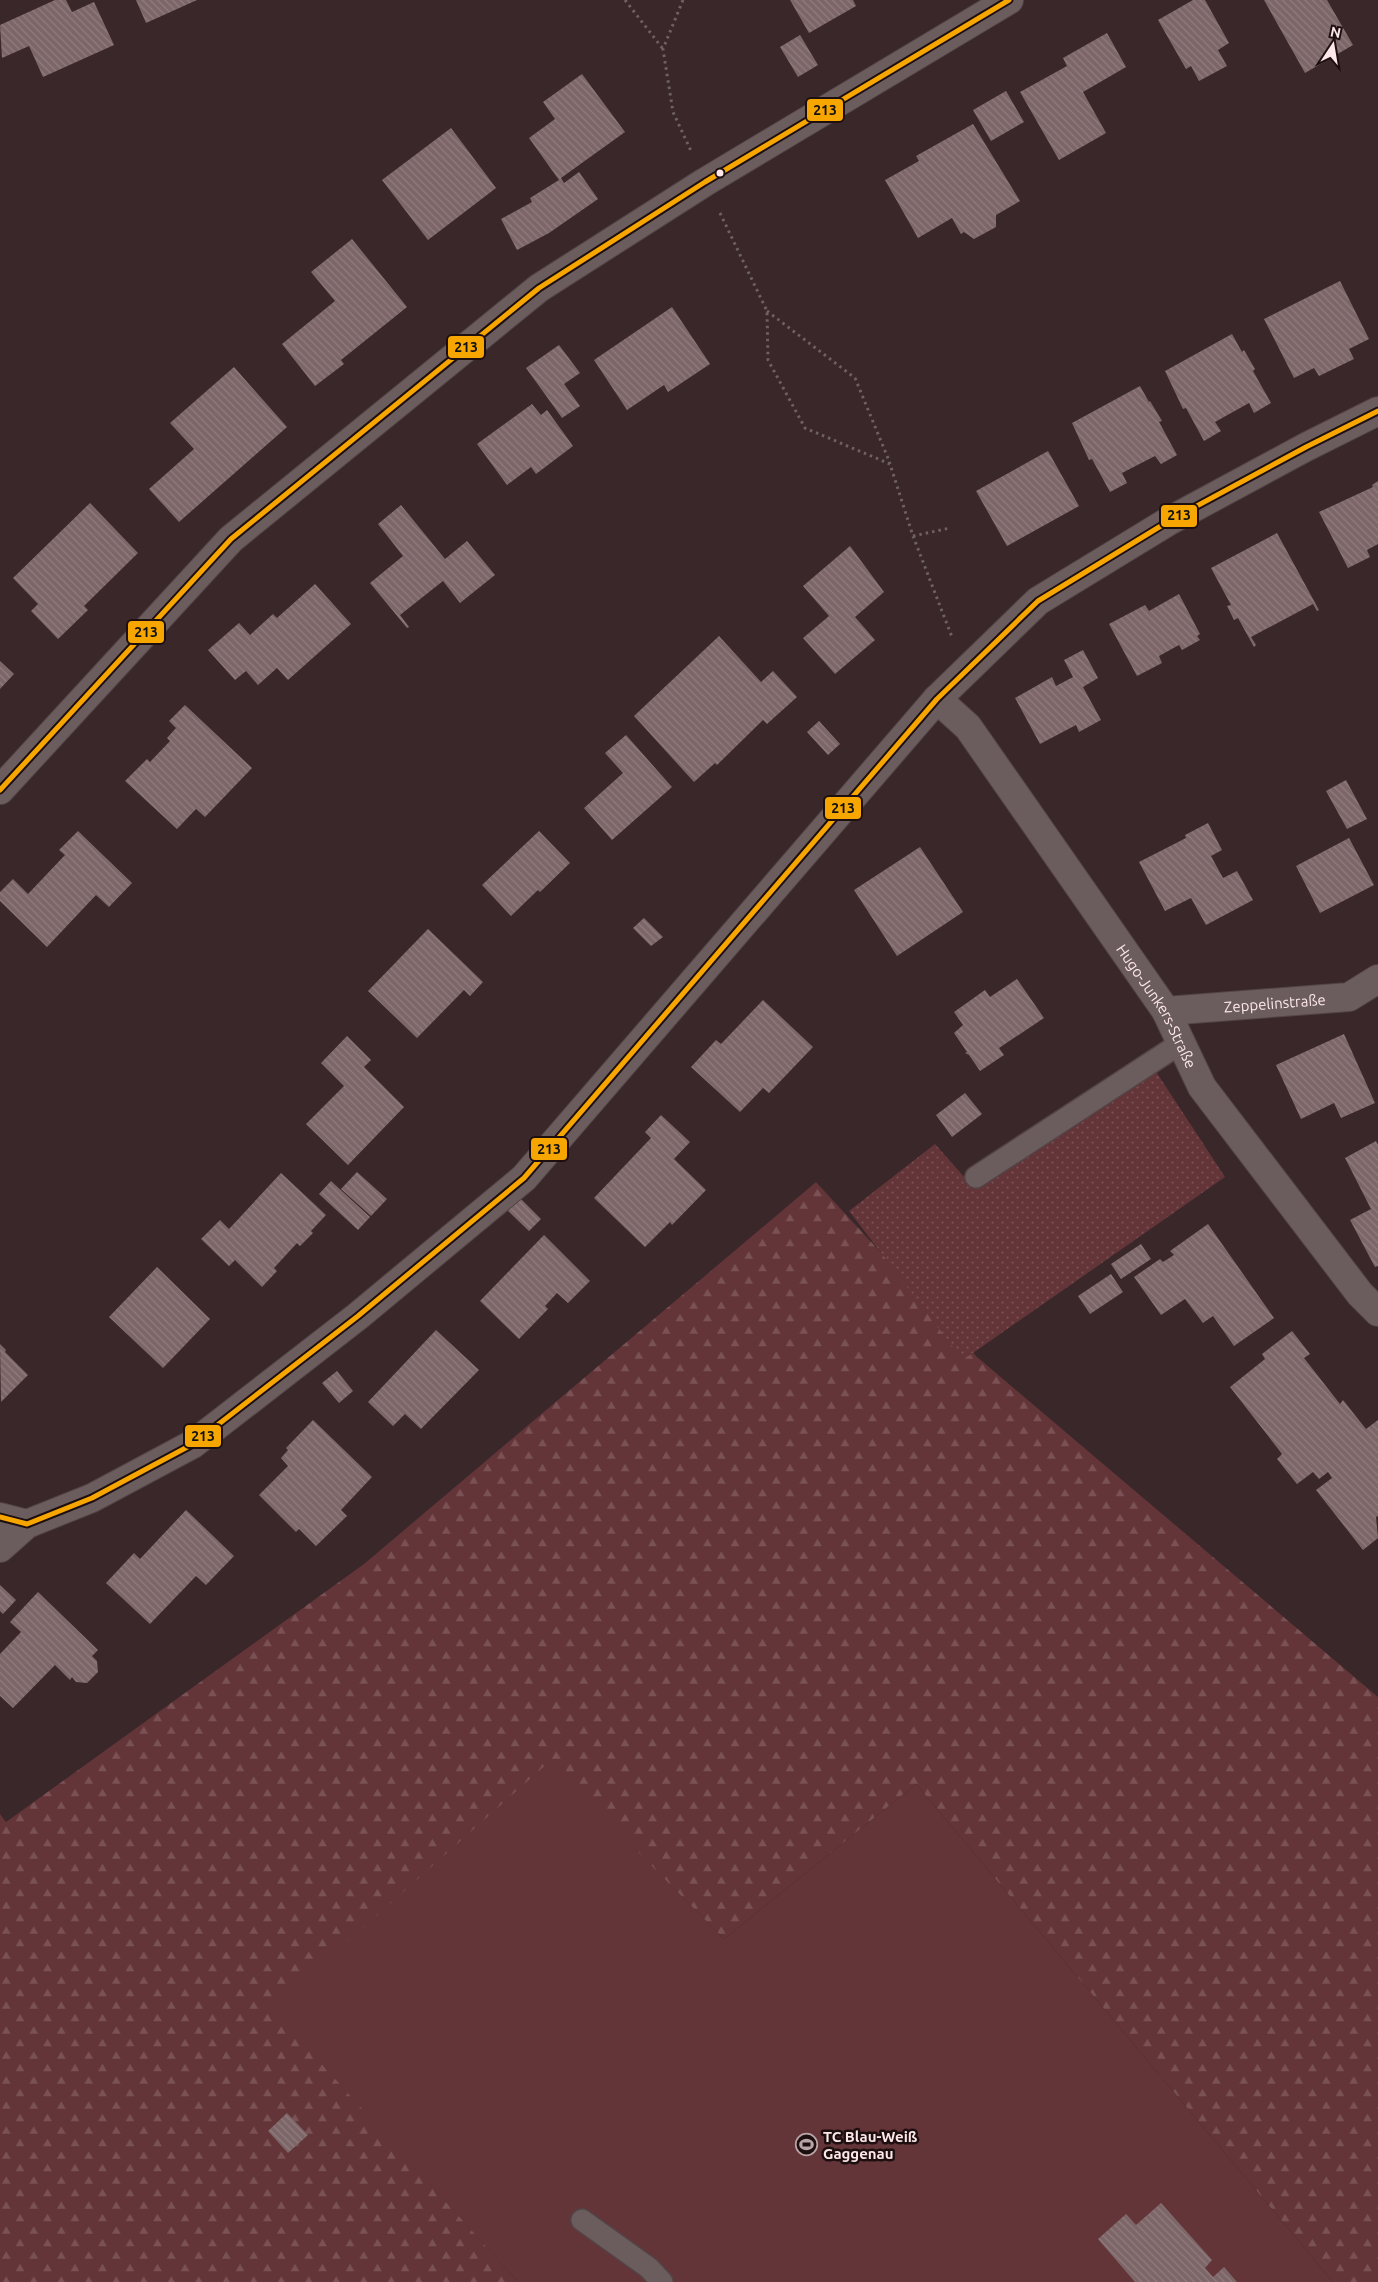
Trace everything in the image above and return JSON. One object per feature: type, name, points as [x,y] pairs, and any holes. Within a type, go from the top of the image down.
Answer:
[{"type":"street","points":[[0,790],[230,539],[539,288],[705,182],[1009,0]]},
{"type":"street","points":[[0,1548],[27,1524],[92,1498],[193,1444],[358,1316],[524,1178],[937,699],[1038,600],[1170,521],[1306,447],[1378,411]]},
{"type":"street","name":"Hugo-Junkers-Straße","points":[[937,699],[968,728],[1166,1011],[1202,1087],[1360,1294],[1378,1312]]},
{"type":"street","name":"Zeppelinstraße","points":[[1166,1011],[1349,996],[1378,979]]},
{"type":"street","points":[[0,1517],[27,1524]]},
{"type":"lane","points":[[976,1177],[1181,1043]]},
{"type":"lane","points":[[582,2220],[650,2268],[662,2282]]},
{"type":"path","points":[[624,0],[664,49]]},
{"type":"path","points":[[684,0],[664,49],[673,112],[767,311],[768,360],[806,428],[890,464]]},
{"type":"path","points":[[767,311],[855,378],[890,464],[913,536],[953,640],[976,659]]},
{"type":"path","points":[[913,536],[950,528]]},
{"type":"green space","points":[[1149,1061],[1225,1177],[963,1360],[849,1211],[935,1144],[974,1188]]},
{"type":"green space","points":[[816,1182],[977,1357],[1378,1697],[1378,2282],[1333,2282],[916,1784],[724,1939],[549,1762],[272,2009],[518,2282],[0,2282],[0,1814],[6,1822],[364,1564]]},
{"type":"green space","name":"TC Blau-Weiß Gaggenau","points":[[549,1761],[724,1939],[916,1784],[1333,2282],[518,2282],[271,2009]]},
{"type":"building","points":[[55,0],[66,0],[72,12],[94,2],[114,45],[43,77],[29,46],[2,58],[0,25]]},
{"type":"building","points":[[136,0],[197,0],[146,23]]},
{"type":"building","points":[[790,0],[853,0],[856,6],[809,33]]},
{"type":"building","points":[[1193,0],[1205,0],[1229,43],[1218,50],[1227,66],[1199,81],[1191,66],[1186,69],[1158,20]]},
{"type":"building","points":[[1264,0],[1327,0],[1353,45],[1305,73]]},
{"type":"building","points":[[1107,33],[1126,67],[1083,92],[1106,133],[1059,160],[1020,92],[1067,66],[1063,58]]},
{"type":"building","points":[[800,35],[818,65],[798,77],[780,47]]},
{"type":"building","points":[[582,74],[625,132],[561,178],[564,183],[579,172],[598,199],[549,233],[517,250],[501,219],[532,202],[530,198],[559,180],[529,138],[555,119],[543,102]]},
{"type":"building","points":[[1006,91],[1024,122],[991,141],[973,110]]},
{"type":"building","points":[[973,124],[1020,201],[996,215],[996,227],[974,239],[964,232],[961,234],[952,218],[918,238],[885,180],[919,161],[916,156]]},
{"type":"building","points":[[451,128],[496,188],[428,240],[382,180]]},
{"type":"building","points":[[352,239],[407,307],[341,360],[344,364],[315,386],[282,344],[335,301],[311,272]]},
{"type":"building","points":[[1340,281],[1369,339],[1349,349],[1354,359],[1319,376],[1314,368],[1294,378],[1264,319]]},
{"type":"building","points":[[672,307],[710,364],[668,392],[664,385],[627,410],[594,360]]},
{"type":"building","points":[[1232,334],[1242,352],[1244,350],[1255,369],[1253,371],[1271,403],[1254,413],[1249,403],[1215,422],[1221,431],[1204,441],[1186,408],[1183,409],[1165,371]]},
{"type":"building","points":[[559,345],[580,373],[564,384],[580,406],[562,418],[526,368]]},
{"type":"building","points":[[234,367],[287,427],[179,522],[149,489],[194,449],[170,423]]},
{"type":"building","points":[[1140,386],[1162,421],[1159,422],[1177,455],[1161,464],[1155,456],[1122,473],[1127,483],[1110,492],[1092,459],[1089,460],[1072,423]]},
{"type":"building","points":[[532,404],[541,415],[547,410],[573,446],[536,474],[531,467],[507,485],[477,444]]},
{"type":"building","points":[[1048,451],[1079,506],[1007,546],[976,491]]},
{"type":"building","points":[[1378,481],[1378,544],[1367,550],[1370,557],[1348,568],[1319,512],[1373,487],[1372,485]]},
{"type":"building","points":[[90,503],[138,553],[84,606],[88,610],[58,639],[31,611],[38,604],[13,578]]},
{"type":"building","points":[[401,505],[445,559],[467,541],[495,575],[460,603],[443,581],[400,615],[409,627],[407,628],[370,583],[403,556],[378,524]]},
{"type":"building","points":[[1277,533],[1319,610],[1317,611],[1313,604],[1251,637],[1256,645],[1254,647],[1238,618],[1234,620],[1227,606],[1231,605],[1211,568]]},
{"type":"building","points":[[850,546],[884,592],[855,617],[875,640],[835,674],[803,638],[829,616],[803,586]]},
{"type":"building","points":[[315,584],[351,624],[288,680],[277,668],[258,685],[246,671],[235,680],[208,650],[239,623],[250,635],[273,614],[277,618]]},
{"type":"building","points":[[1179,594],[1200,634],[1197,636],[1200,640],[1182,650],[1179,645],[1159,656],[1162,663],[1137,676],[1109,624],[1145,605],[1149,611]]},
{"type":"building","points":[[719,636],[761,682],[773,671],[797,697],[767,724],[763,720],[717,765],[715,763],[694,782],[634,716]]},
{"type":"building","points":[[1083,650],[1098,678],[1083,687],[1101,720],[1079,732],[1076,725],[1040,744],[1015,698],[1052,677],[1056,686],[1073,677],[1064,660]]},
{"type":"building","points":[[0,661],[14,674],[0,689]]},
{"type":"building","points":[[185,705],[252,768],[205,817],[196,809],[177,829],[125,781],[147,759],[150,762],[170,741],[167,738],[176,728],[169,721]]},
{"type":"building","points":[[819,721],[840,744],[828,755],[807,732]]},
{"type":"building","points":[[626,735],[672,787],[612,840],[584,808],[623,773],[605,753]]},
{"type":"building","points":[[1346,780],[1367,819],[1347,829],[1326,791]]},
{"type":"building","points":[[1208,823],[1222,850],[1211,856],[1223,878],[1237,871],[1253,900],[1206,925],[1191,898],[1165,911],[1139,862],[1186,838],[1185,835]]},
{"type":"building","points":[[78,831],[132,883],[109,907],[96,895],[47,947],[0,901],[0,892],[13,879],[28,894],[65,855],[59,850]]},
{"type":"building","points":[[539,831],[570,863],[540,892],[538,890],[511,916],[482,885]]},
{"type":"building","points":[[1349,838],[1374,885],[1320,913],[1296,866]]},
{"type":"building","points":[[920,847],[963,912],[897,956],[854,890]]},
{"type":"building","points":[[644,918],[663,937],[651,946],[633,928]]},
{"type":"building","points":[[428,929],[483,982],[470,996],[464,990],[417,1038],[368,991]]},
{"type":"building","points":[[1017,979],[1044,1018],[999,1048],[1004,1055],[980,1071],[969,1055],[965,1053],[967,1052],[954,1033],[963,1025],[954,1012],[985,990],[990,997]]},
{"type":"building","points":[[763,1000],[813,1047],[769,1093],[763,1088],[740,1112],[691,1067],[716,1040],[721,1044]]},
{"type":"building","points":[[1344,1034],[1375,1103],[1341,1118],[1334,1103],[1301,1119],[1276,1065]]},
{"type":"building","points":[[347,1036],[371,1060],[364,1067],[404,1107],[348,1165],[306,1124],[344,1086],[321,1063]]},
{"type":"building","points":[[965,1093],[982,1114],[952,1137],[936,1115]]},
{"type":"building","points":[[661,1115],[690,1142],[674,1159],[706,1190],[672,1225],[670,1222],[645,1247],[594,1198],[651,1138],[645,1132]]},
{"type":"building","points":[[1376,1141],[1378,1145],[1378,1266],[1375,1267],[1350,1220],[1371,1209],[1345,1158]]},
{"type":"building","points":[[357,1172],[387,1199],[371,1216],[341,1189]]},
{"type":"building","points":[[281,1173],[326,1215],[311,1231],[313,1233],[300,1246],[297,1243],[274,1268],[277,1271],[262,1287],[235,1260],[229,1266],[201,1239],[220,1220],[229,1229]]},
{"type":"building","points":[[331,1181],[370,1217],[358,1230],[319,1194]]},
{"type":"building","points":[[520,1198],[541,1219],[529,1231],[507,1210]]},
{"type":"building","points":[[1208,1224],[1274,1318],[1234,1346],[1213,1316],[1203,1323],[1185,1299],[1161,1315],[1134,1277],[1160,1259],[1163,1262],[1174,1255],[1170,1251]]},
{"type":"building","points":[[544,1235],[590,1281],[568,1303],[557,1293],[545,1306],[548,1309],[519,1339],[480,1301]]},
{"type":"building","points":[[1141,1244],[1151,1259],[1121,1279],[1111,1264]]},
{"type":"building","points":[[157,1267],[210,1319],[163,1368],[109,1317]]},
{"type":"building","points":[[1111,1274],[1123,1292],[1090,1314],[1078,1296]]},
{"type":"building","points":[[436,1330],[479,1370],[421,1429],[405,1414],[393,1426],[368,1402]]},
{"type":"building","points":[[1292,1331],[1310,1354],[1304,1358],[1340,1404],[1343,1400],[1366,1429],[1378,1420],[1378,1516],[1376,1517],[1378,1538],[1363,1550],[1316,1490],[1332,1478],[1328,1472],[1319,1479],[1313,1472],[1297,1484],[1277,1459],[1282,1454],[1230,1387],[1265,1359],[1262,1354]]},
{"type":"building","points":[[0,1344],[6,1350],[5,1352],[28,1375],[1,1402]]},
{"type":"building","points":[[337,1371],[353,1391],[339,1403],[322,1383]]},
{"type":"building","points":[[313,1420],[372,1477],[341,1510],[347,1516],[316,1546],[299,1529],[296,1532],[259,1495],[288,1466],[281,1458],[288,1450],[286,1448]]},
{"type":"building","points":[[186,1510],[234,1556],[206,1585],[196,1576],[150,1624],[106,1583],[134,1553],[140,1559]]},
{"type":"building","points":[[0,1585],[16,1600],[3,1614],[0,1611]]},
{"type":"building","points":[[38,1592],[98,1650],[92,1656],[97,1661],[98,1672],[87,1683],[76,1682],[72,1677],[70,1680],[55,1665],[13,1708],[0,1696],[0,1654],[21,1632],[10,1622]]},
{"type":"building","points":[[287,2113],[308,2135],[288,2153],[268,2131]]},
{"type":"building","points":[[1161,2203],[1212,2260],[1205,2268],[1213,2277],[1224,2267],[1237,2282],[1135,2282],[1098,2239],[1126,2214],[1136,2225]]},
{"type":"transit line","name":"213","points":[[0,790],[231,539],[539,288],[705,182],[1009,0]]},
{"type":"transit line","name":"213","points":[[0,1517],[27,1524],[92,1498],[193,1444],[358,1316],[524,1178],[937,699],[1038,601],[1169,521],[1306,447],[1378,411]]},
{"type":"place","name":"TC Blau-Weiß Gaggenau","points":[[807,2145]]}]
